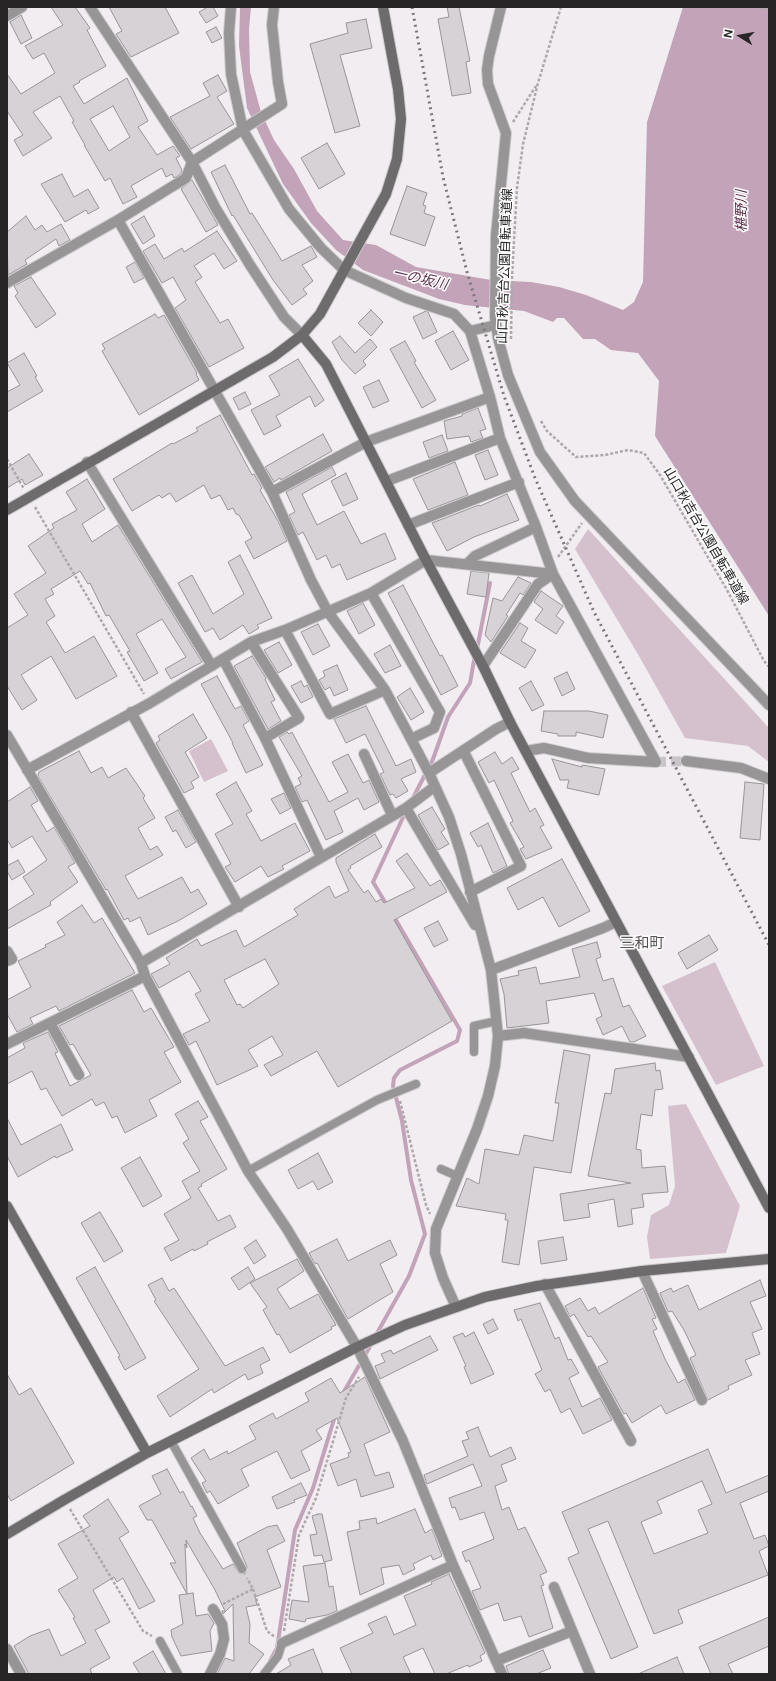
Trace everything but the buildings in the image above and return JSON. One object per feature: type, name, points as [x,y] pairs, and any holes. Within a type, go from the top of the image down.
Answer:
[{"type":"street","points":[[7,16],[22,7]]},
{"type":"street","points":[[90,7],[192,162],[214,207],[284,317],[302,334],[326,364],[426,560],[483,666],[510,722],[769,1208]]},
{"type":"street","points":[[231,7],[228,33],[231,74],[246,128],[289,209],[322,248],[345,268],[406,298],[454,314],[470,331],[490,397],[500,438],[536,527],[553,574],[656,762],[588,758],[544,748],[526,751]]},
{"type":"street","points":[[7,284],[118,220],[186,178],[192,162],[282,104],[278,82],[273,32],[274,7]]},
{"type":"street","points":[[7,510],[88,462],[273,357],[302,334],[320,314],[370,226],[386,194],[397,159],[401,119],[398,89],[383,7]]},
{"type":"street","points":[[501,7],[488,56],[487,70],[488,84],[506,133],[496,235],[496,321],[508,375],[540,452],[575,501],[769,705]]},
{"type":"street","points":[[118,220],[272,492],[311,580],[328,612],[385,690],[429,773],[452,824],[462,854],[470,892],[491,970],[498,1036],[495,1066],[488,1096],[477,1129],[436,1229],[435,1253],[443,1278],[456,1307]]},
{"type":"street","points":[[470,331],[496,321]]},
{"type":"street","points":[[272,492],[366,442],[490,397]]},
{"type":"street","points":[[386,481],[500,438]]},
{"type":"street","points":[[88,462],[212,666]]},
{"type":"street","points":[[408,525],[518,482]]},
{"type":"street","points":[[467,564],[475,556],[536,527]]},
{"type":"street","points":[[27,770],[131,712],[150,704],[251,642],[285,630],[370,593],[426,560],[553,574]]},
{"type":"street","points":[[483,666],[538,584],[553,574]]},
{"type":"street","points":[[370,593],[440,712],[434,728],[410,739]]},
{"type":"street","points":[[285,630],[330,714],[385,690]]},
{"type":"street","points":[[251,642],[299,718],[265,738]]},
{"type":"street","points":[[223,659],[265,738],[321,857]]},
{"type":"street","points":[[131,712],[238,907]]},
{"type":"street","points":[[429,773],[510,722]]},
{"type":"street","points":[[7,735],[141,963],[145,976],[248,1171],[287,1229],[357,1346],[403,1441],[453,1565],[502,1674]]},
{"type":"street","points":[[464,752],[521,866],[470,892]]},
{"type":"street","points":[[364,754],[392,815]]},
{"type":"street","points":[[686,762],[742,768],[769,779]]},
{"type":"street","points":[[141,963],[406,808],[434,787]]},
{"type":"street","points":[[406,808],[483,938]]},
{"type":"street","points":[[491,970],[616,922]]},
{"type":"street","points":[[7,951],[12,959],[7,961]]},
{"type":"street","points":[[7,1044],[145,976]]},
{"type":"street","points":[[50,1023],[79,1075]]},
{"type":"street","points":[[498,1036],[524,1034],[689,1057]]},
{"type":"street","points":[[7,1206],[147,1453]]},
{"type":"street","points":[[7,1534],[147,1453],[357,1346],[405,1325],[485,1297],[546,1284],[642,1271],[769,1259]]},
{"type":"street","points":[[642,1271],[702,1400]]},
{"type":"street","points":[[546,1284],[631,1441]]},
{"type":"street","points":[[282,1643],[453,1565]]},
{"type":"street","points":[[554,1587],[590,1674]]},
{"type":"street","points":[[210,1674],[220,1654],[224,1639],[222,1624],[213,1609]]},
{"type":"street","points":[[496,1660],[572,1631]]},
{"type":"street","points":[[7,1649],[21,1674]]},
{"type":"lane","points":[[474,1052],[474,1026],[497,1021]]},
{"type":"lane","points":[[248,1171],[377,1100],[416,1084]]},
{"type":"lane","points":[[441,1169],[457,1176]]},
{"type":"lane","points":[[171,1441],[242,1569]]},
{"type":"lane","points":[[160,1641],[178,1674]]},
{"type":"lane","points":[[264,1674],[278,1656],[282,1643]]},
{"type":"path","name":"山口秋吉台公園自転車道線","points":[[511,341],[510,320],[517,188],[523,144],[538,83],[561,7]]},
{"type":"path","points":[[755,7],[769,9]]},
{"type":"path","points":[[506,133],[538,83]]},
{"type":"path","name":"山口秋吉台公園自転車道線","points":[[539,418],[547,431],[576,456],[605,455],[628,450],[644,453],[660,475],[769,667]]},
{"type":"path","points":[[7,459],[150,704]]},
{"type":"path","points":[[553,574],[556,560],[588,515]]},
{"type":"path","points":[[397,1092],[426,1205],[436,1229]]},
{"type":"path","points":[[242,1569],[253,1589],[267,1631],[282,1643],[299,1535],[316,1498],[346,1398],[366,1365]]},
{"type":"path","points":[[64,1500],[144,1631],[160,1641]]},
{"type":"path","points":[[213,1609],[253,1589]]},
{"type":"shaded area","points":[[588,529],[769,728],[769,762],[748,746],[685,738],[639,656],[575,549]]},
{"type":"shaded area","points":[[211,739],[228,771],[204,782],[189,751]]},
{"type":"shaded area","points":[[715,962],[764,1066],[716,1085],[662,986]]},
{"type":"shaded area","points":[[686,1104],[740,1206],[726,1253],[650,1259],[647,1237],[651,1215],[669,1205],[675,1186],[668,1106]]},
{"type":"water","points":[[240,7],[251,7],[249,29],[250,72],[261,112],[274,140],[294,169],[317,211],[343,240],[376,245],[416,267],[491,280],[531,282],[559,287],[586,295],[623,310],[634,302],[643,282],[647,122],[683,7],[769,7],[769,616],[655,436],[659,381],[638,353],[611,350],[595,339],[583,339],[564,318],[557,318],[553,322],[524,311],[465,305],[439,299],[363,270],[336,250],[311,223],[283,184],[247,108],[239,46]]},
{"type":"waterway","points":[[477,649],[490,583]]},
{"type":"waterway","points":[[412,800],[433,759],[448,717],[470,683],[475,655]]},
{"type":"waterway","points":[[388,907],[373,882],[406,811]]},
{"type":"waterway","points":[[376,1335],[409,1276],[425,1234],[411,1180],[402,1121],[393,1086],[394,1078],[400,1070],[457,1041],[460,1030],[393,915]]},
{"type":"waterway","points":[[342,1395],[372,1343]]},
{"type":"waterway","points":[[270,1661],[277,1648],[295,1530],[313,1488],[335,1416]]},
{"type":"tunnel","points":[[656,762],[686,761]]},
{"type":"railway","points":[[412,7],[443,177],[467,272],[504,396],[535,478],[594,612],[769,945]]},
{"type":"district","name":"三和町","points":[[642,943]]},
{"type":"water label","name":"椹野川","points":[[742,211]]},
{"type":"water label","name":"一の坂川","points":[[420,279]]}]
